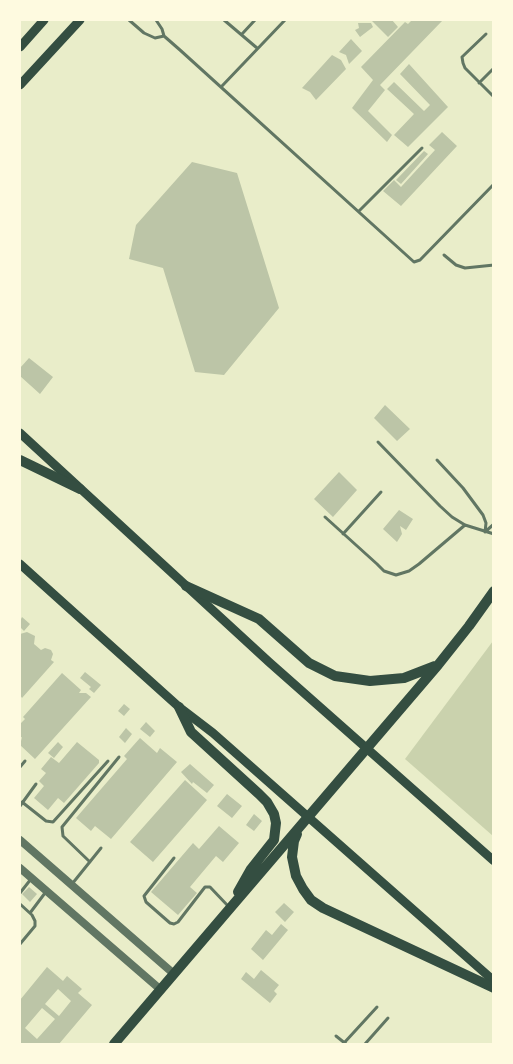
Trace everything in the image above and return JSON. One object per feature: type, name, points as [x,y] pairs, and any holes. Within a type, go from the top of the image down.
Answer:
[{"type":"highway","points":[[20,460],[80,489]]},
{"type":"highway","points":[[186,586],[260,619],[309,663],[335,676],[370,681],[404,678],[438,664]]},
{"type":"highway","points":[[114,1044],[438,664],[494,591]]},
{"type":"highway","points":[[179,707],[191,732],[267,802],[276,823],[274,840],[251,868],[230,908]]},
{"type":"highway","points":[[301,826],[294,842],[292,857],[296,876],[311,900],[323,908],[494,988]]},
{"type":"main road","points":[[20,47],[44,20]]},
{"type":"main road","points":[[20,85],[80,20]]},
{"type":"main road","points":[[20,433],[186,586],[494,861]]},
{"type":"main road","points":[[20,564],[179,707],[213,733],[494,981]]},
{"type":"street","points":[[20,840],[174,974]]},
{"type":"street","points":[[20,868],[160,990]]},
{"type":"lane","points":[[129,20],[144,33],[156,38],[164,36]]},
{"type":"lane","points":[[156,20],[164,36],[222,86],[414,262],[420,260],[494,184]]},
{"type":"lane","points":[[224,20],[257,48]]},
{"type":"lane","points":[[242,34],[255,20]]},
{"type":"lane","points":[[222,86],[285,20]]},
{"type":"lane","points":[[486,34],[462,57],[465,68],[493,96]]},
{"type":"lane","points":[[479,83],[494,68]]},
{"type":"lane","points":[[359,210],[422,148]]},
{"type":"lane","points":[[444,255],[456,265],[465,268],[494,265]]},
{"type":"lane","points":[[378,442],[440,506],[465,525],[494,534]]},
{"type":"lane","points":[[437,460],[483,515],[486,523],[485,532]]},
{"type":"lane","points":[[344,534],[381,492]]},
{"type":"lane","points":[[325,517],[384,571],[396,575],[409,571],[465,525]]},
{"type":"lane","points":[[485,532],[494,524]]},
{"type":"lane","points":[[90,862],[63,837],[62,827],[119,757]]},
{"type":"lane","points":[[20,767],[25,761]]},
{"type":"lane","points":[[36,784],[21,804],[45,821],[53,822],[108,761]]},
{"type":"lane","points":[[71,885],[101,848]]},
{"type":"lane","points":[[174,858],[144,896],[146,902],[174,924],[205,887],[210,887],[230,908]]},
{"type":"lane","points":[[20,893],[32,879]]},
{"type":"lane","points":[[30,913],[47,892]]},
{"type":"lane","points":[[20,904],[35,921],[34,926],[20,944]]},
{"type":"lane","points":[[336,1036],[345,1044],[377,1007]]},
{"type":"lane","points":[[365,1044],[388,1018]]},
{"type":"green space","points":[[493,641],[493,836],[405,759]]},
{"type":"building","points":[[371,20],[392,20],[398,27],[388,37]]},
{"type":"building","points":[[412,20],[443,20],[380,85],[385,90],[368,111],[392,135],[387,142],[352,108],[373,80],[361,67],[405,22],[408,24]]},
{"type":"building","points":[[358,23],[371,23],[373,27],[360,37],[355,30],[359,28]]},
{"type":"building","points":[[351,39],[362,51],[349,64],[346,55],[339,52]]},
{"type":"building","points":[[332,55],[341,60],[346,69],[316,100],[310,92],[302,88]]},
{"type":"building","points":[[409,64],[448,107],[408,147],[394,135],[414,114],[387,89],[394,82],[424,111],[430,105],[400,74]]},
{"type":"building","points":[[442,132],[457,146],[401,206],[383,191],[394,180],[401,187],[435,150],[429,145]]},
{"type":"building","points":[[424,151],[428,154],[401,184],[396,180]]},
{"type":"building","points":[[192,162],[237,173],[279,308],[224,375],[195,372],[163,268],[129,259],[136,225]]},
{"type":"building","points":[[29,358],[53,377],[40,394],[20,376],[20,368]]},
{"type":"building","points":[[385,405],[410,429],[397,441],[374,418]]},
{"type":"building","points":[[339,472],[357,490],[333,517],[314,499]]},
{"type":"building","points":[[399,510],[413,519],[406,530],[400,526],[402,534],[397,542],[383,529]]},
{"type":"building","points":[[22,617],[30,624],[24,631],[20,627]]},
{"type":"building","points":[[27,632],[35,636],[34,644],[41,650],[45,648],[51,650],[53,654],[51,660],[54,662],[22,698],[20,695],[20,634]]},
{"type":"building","points":[[85,672],[101,685],[94,693],[89,689],[91,687],[80,678]]},
{"type":"building","points":[[62,673],[81,690],[79,693],[86,693],[91,697],[35,759],[20,745],[22,737],[20,738],[20,724],[25,719],[23,717]]},
{"type":"building","points":[[124,704],[130,709],[124,716],[118,711]]},
{"type":"building","points":[[146,722],[155,731],[150,737],[140,729]]},
{"type":"building","points":[[126,728],[132,734],[125,743],[119,737]]},
{"type":"building","points":[[140,738],[157,753],[160,748],[177,762],[111,839],[95,826],[91,831],[76,818],[127,759],[124,756]]},
{"type":"building","points":[[58,742],[63,747],[54,758],[48,753]]},
{"type":"building","points":[[77,742],[99,760],[99,763],[64,803],[58,798],[48,810],[34,798],[44,786],[39,781],[46,773],[41,769],[51,757],[59,763]]},
{"type":"building","points":[[190,764],[214,785],[207,793],[193,782],[192,784],[181,772]]},
{"type":"building","points":[[185,780],[207,800],[153,862],[130,842]]},
{"type":"building","points":[[227,794],[242,806],[232,818],[217,806]]},
{"type":"building","points":[[254,814],[262,821],[254,831],[246,825]]},
{"type":"building","points":[[219,826],[239,843],[223,862],[216,856],[190,887],[197,893],[178,915],[151,892],[193,843],[199,849]]},
{"type":"building","points":[[29,887],[37,894],[30,902],[22,894]]},
{"type":"building","points":[[284,903],[294,912],[285,922],[275,912]]},
{"type":"building","points":[[281,924],[288,930],[263,960],[251,949],[266,930],[272,935]]},
{"type":"building","points":[[47,967],[63,981],[67,976],[82,989],[78,993],[92,1005],[59,1044],[20,1044],[20,1000]],"holes":[[[58,989],[71,1001],[59,1016],[45,1004]],[[42,1008],[55,1019],[37,1039],[25,1028]]]},
{"type":"building","points":[[261,970],[279,985],[274,991],[277,994],[270,1003],[241,979],[246,972],[254,979]]}]
